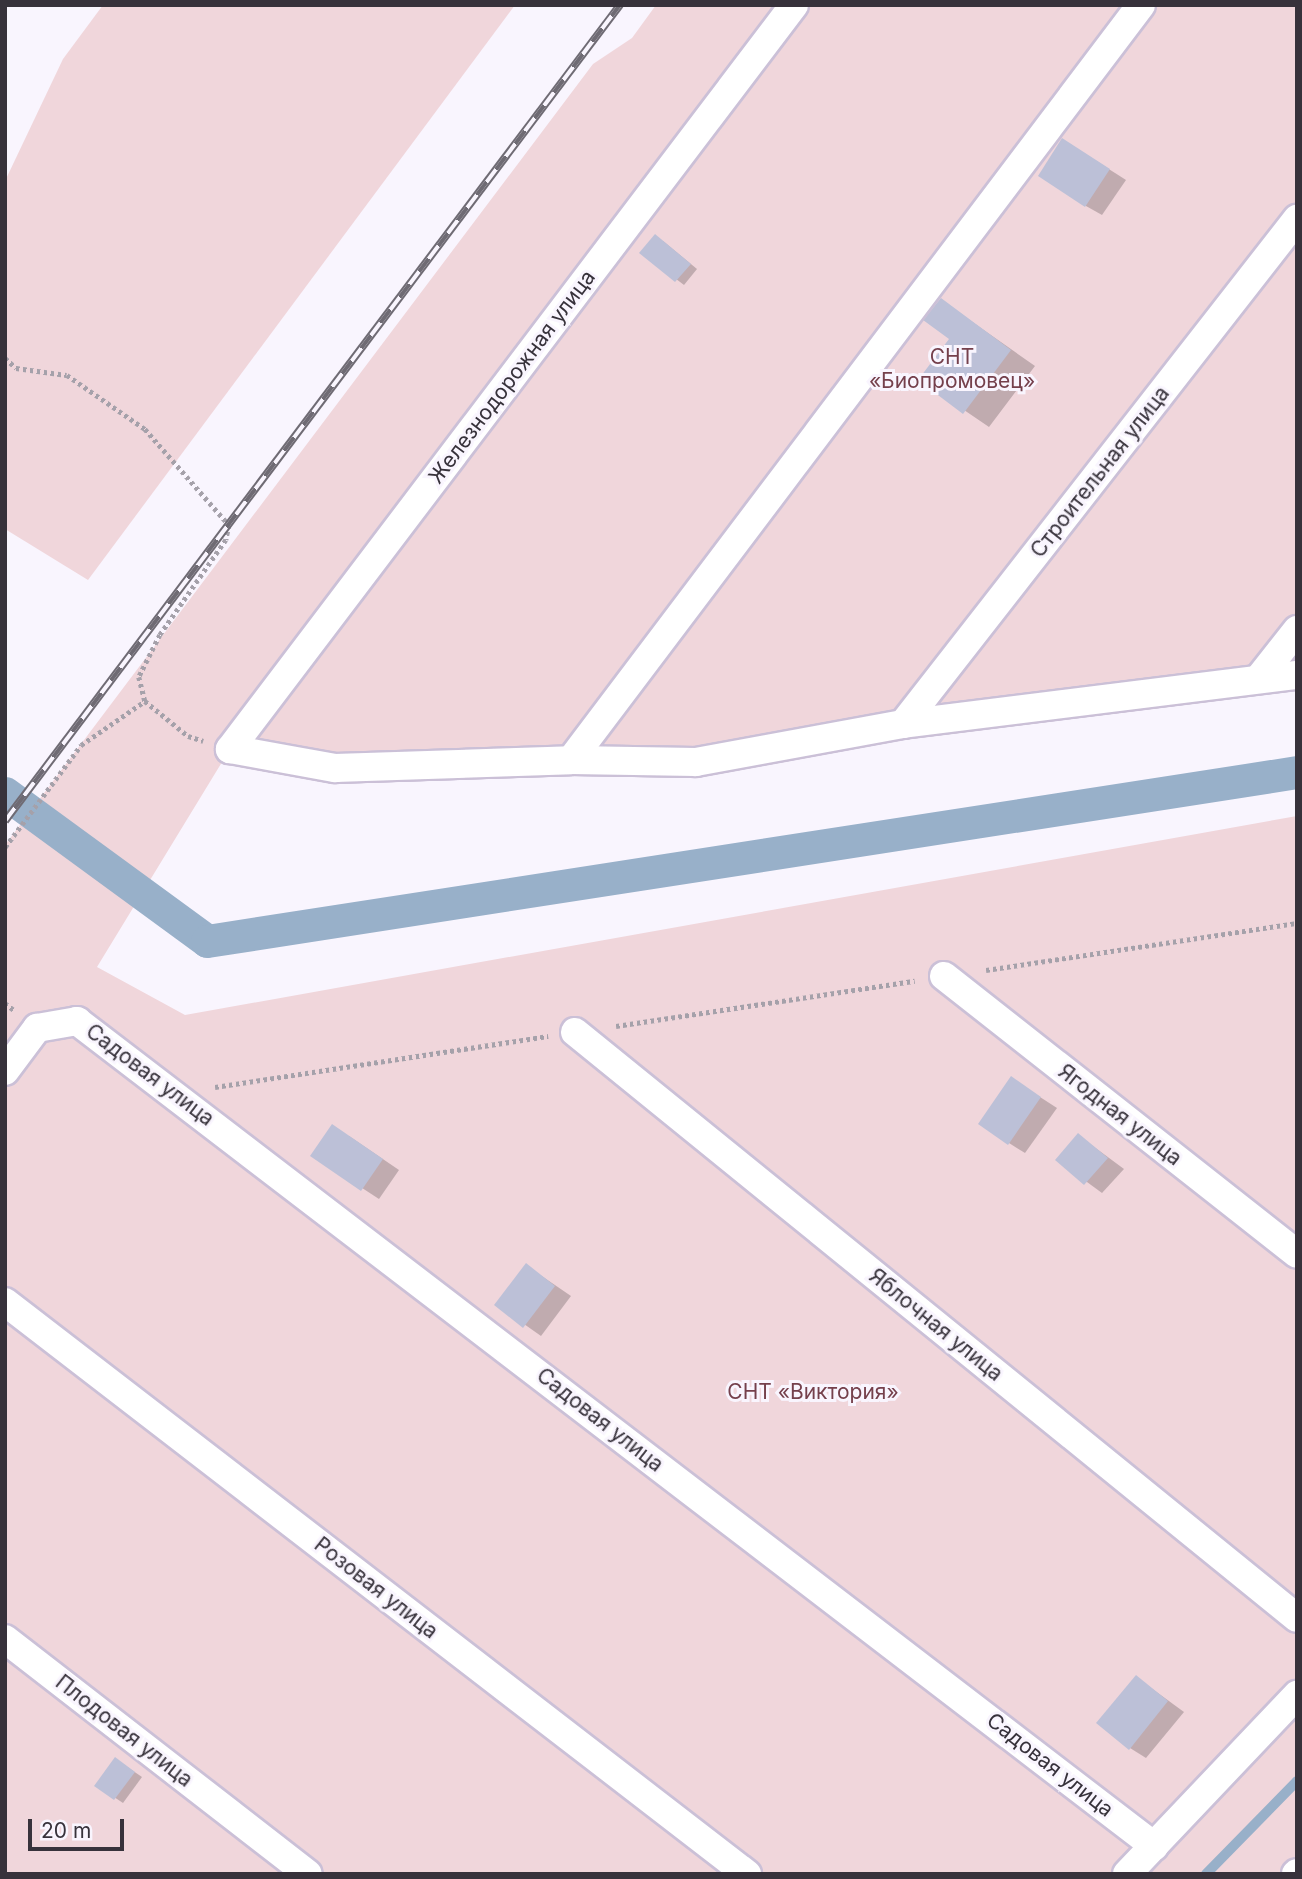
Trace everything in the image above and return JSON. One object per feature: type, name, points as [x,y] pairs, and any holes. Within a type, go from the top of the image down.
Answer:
[{"type":"street","name":"Железнодорожная улица","points":[[230,749],[794,5]]},
{"type":"street","points":[[571,760],[1141,5]]},
{"type":"street","name":"Строительная улица","points":[[903,724],[1297,219]]},
{"type":"street","points":[[1260,677],[1297,630]]},
{"type":"street","points":[[230,749],[335,768],[571,760],[695,762],[903,724],[1297,674]]},
{"type":"street","name":"Ягодная улица","points":[[944,976],[1297,1254]]},
{"type":"street","name":"Садовая улица","points":[[5,1070],[37,1028],[77,1021],[1154,1846]]},
{"type":"street","name":"Яблочная улица","points":[[575,1032],[1297,1618]]},
{"type":"street","name":"Розовая улица","points":[[5,1302],[747,1874]]},
{"type":"street","name":"Плодовая улица","points":[[5,1639],[309,1874]]},
{"type":"street","points":[[1127,1874],[1297,1695]]},
{"type":"path","points":[[5,358],[16,369],[66,376],[145,429],[229,524],[226,540],[159,635],[139,677],[145,701],[188,736],[230,749]]},
{"type":"path","points":[[5,847],[81,745],[145,701]]},
{"type":"path","points":[[174,1093],[1297,923]]},
{"type":"green space","points":[[103,5],[515,5],[88,580],[5,529],[5,181],[63,59]]},
{"type":"green space","name":"СНТ «Виктория»","points":[[656,5],[1297,5],[1297,675],[696,762],[335,768],[230,749],[97,967],[185,1015],[1297,816],[1297,1874],[5,1874],[5,845],[593,64],[632,38]]},
{"type":"building","points":[[1062,138],[1110,169],[1085,207],[1038,176]]},
{"type":"building","points":[[655,234],[691,264],[675,282],[639,253]]},
{"type":"building","points":[[941,298],[1011,350],[963,414],[918,380],[949,339],[923,320]]},
{"type":"building","points":[[1011,1076],[1041,1097],[1008,1145],[978,1124]]},
{"type":"building","points":[[332,1124],[383,1159],[361,1191],[310,1156]]},
{"type":"building","points":[[1078,1133],[1108,1158],[1084,1185],[1055,1160]]},
{"type":"building","points":[[526,1263],[555,1286],[523,1328],[494,1305]]},
{"type":"building","points":[[1136,1675],[1168,1701],[1129,1750],[1096,1723]]},
{"type":"building","points":[[115,1757],[135,1772],[114,1800],[94,1786]]},
{"type":"waterway","points":[[5,793],[207,941],[1297,772]]},
{"type":"waterway","points":[[1206,1874],[1297,1781]]},
{"type":"railway","points":[[5,821],[620,5]]},
{"type":"park label","name":"СНТ «Биопромовец»","points":[[952,369]]}]
